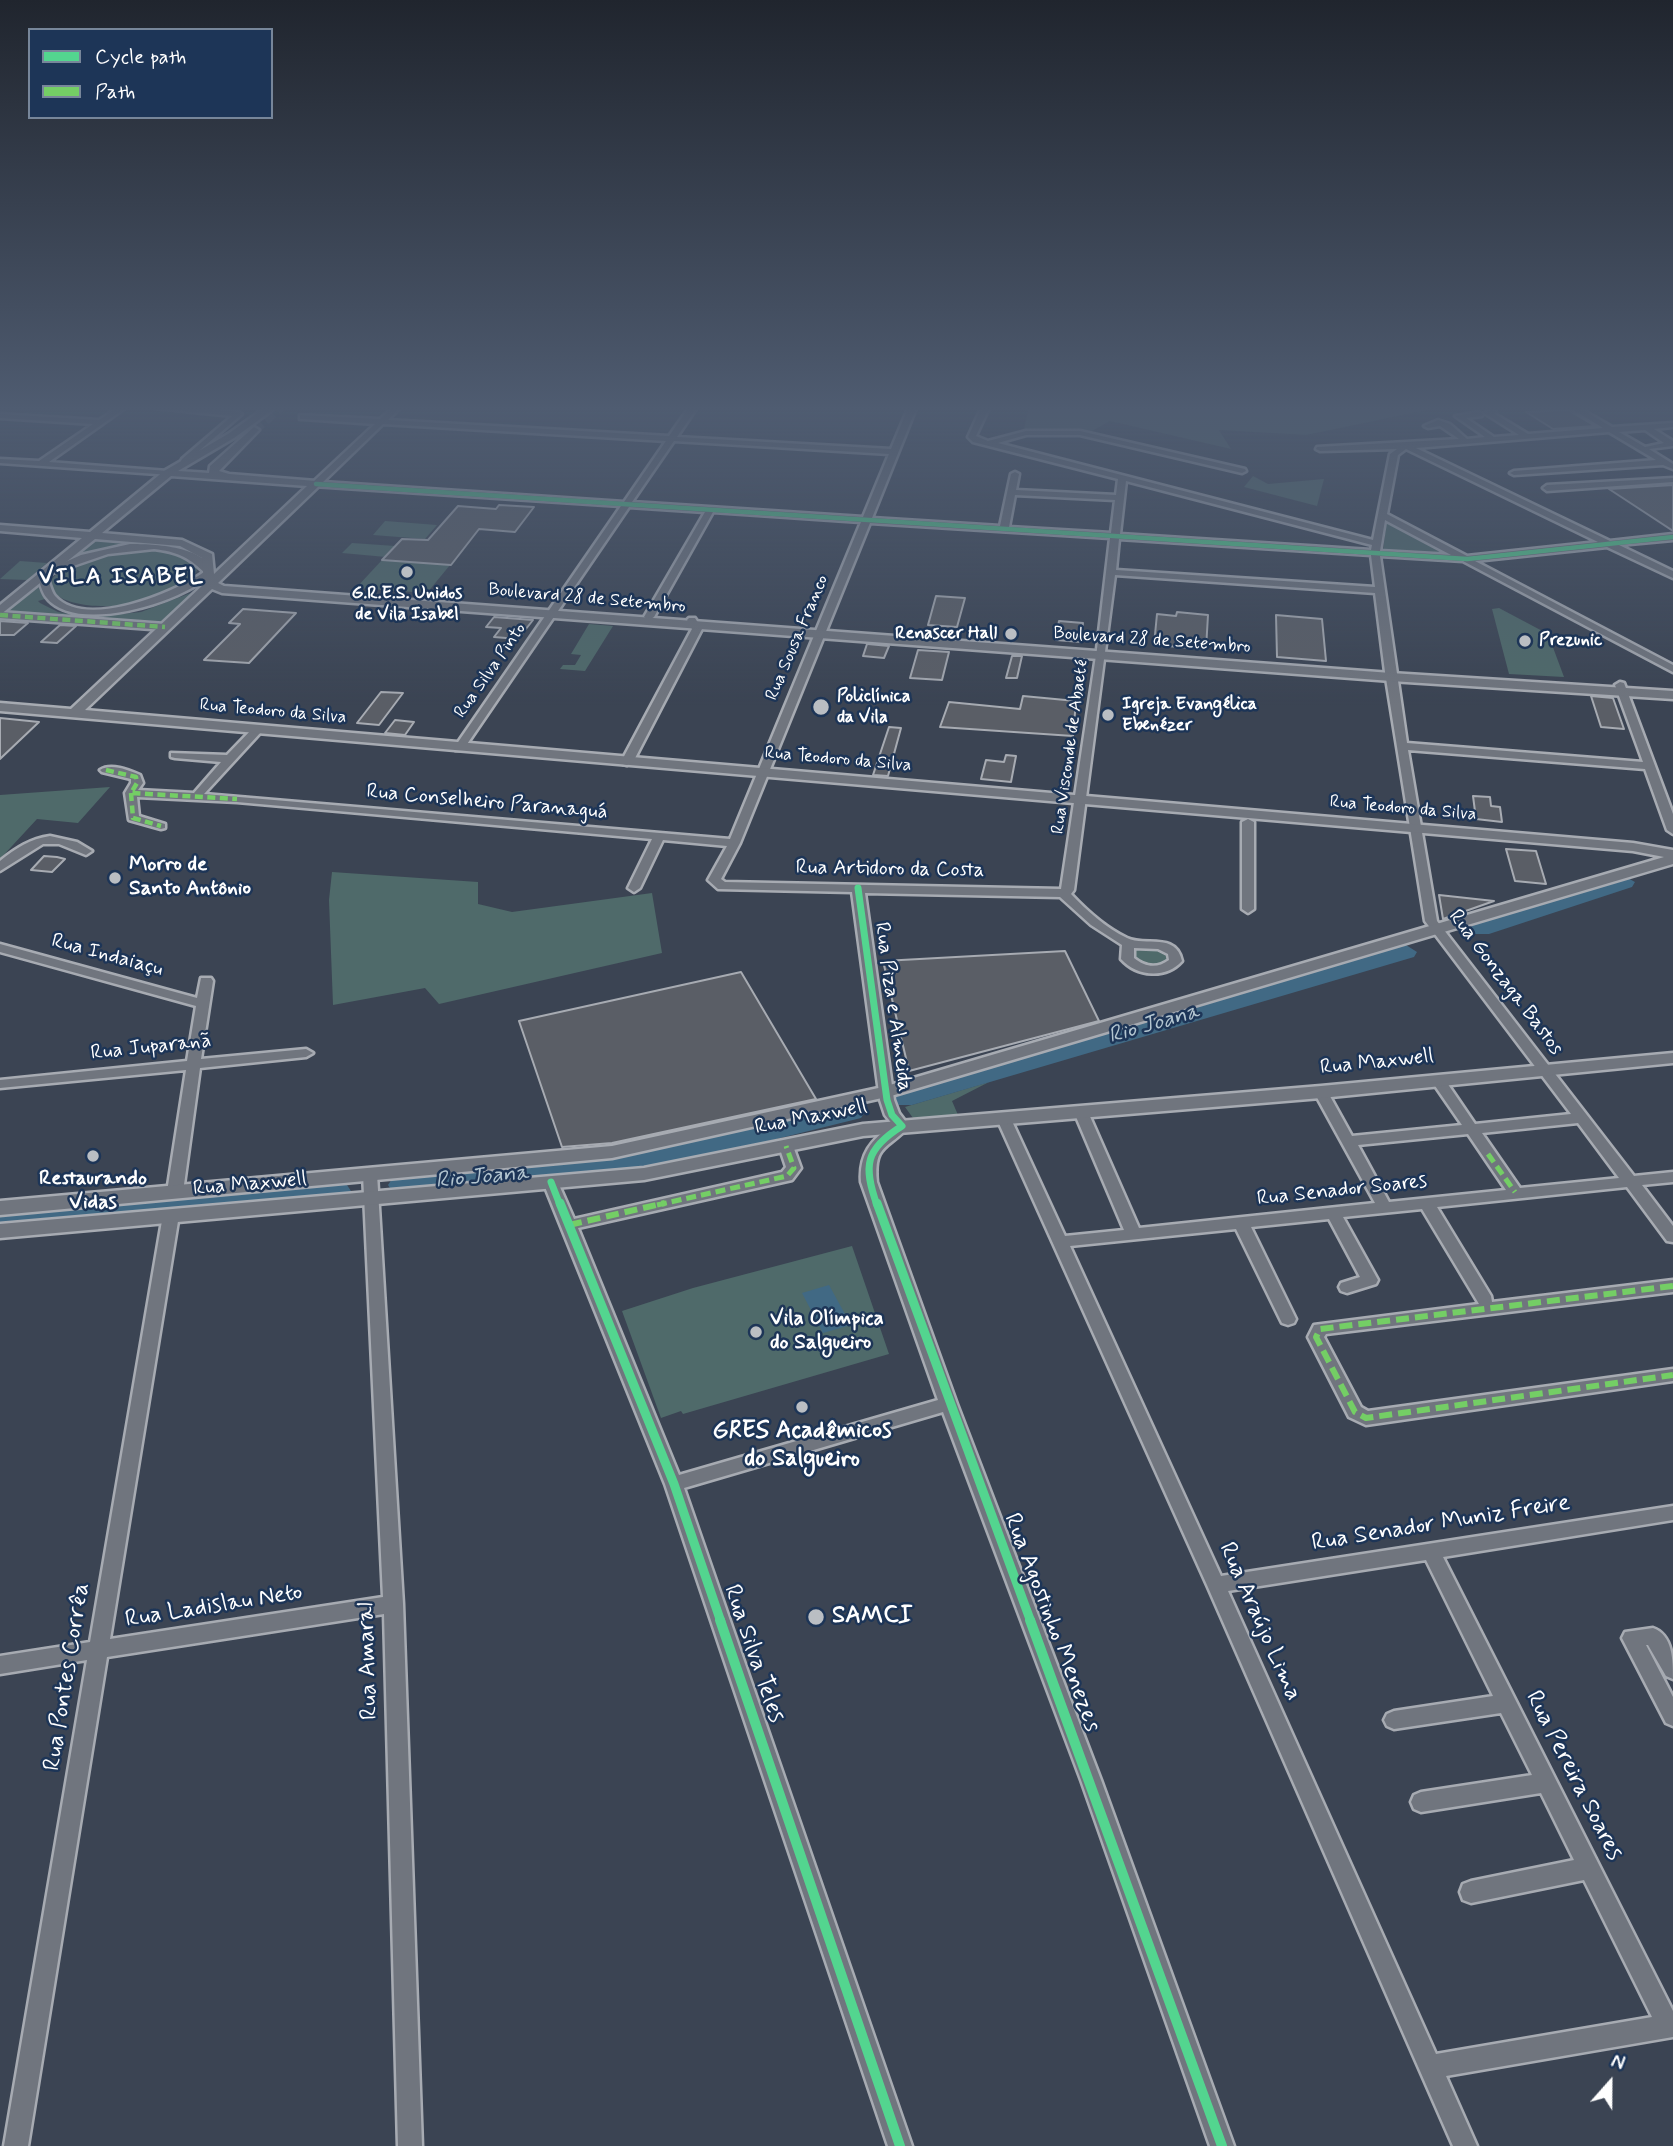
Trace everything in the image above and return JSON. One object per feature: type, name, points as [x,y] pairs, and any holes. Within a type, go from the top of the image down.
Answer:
[{"type":"main road","points":[[0,613],[128,506]]},
{"type":"main road","points":[[74,713],[165,627],[208,576],[290,506]]},
{"type":"main road","points":[[0,528],[192,546],[208,556],[208,576]]},
{"type":"main road","name":"Boulevard 28 de Setembro","points":[[208,576],[229,590],[649,617],[694,623]]},
{"type":"main road","name":"Boulevard 28 de Setembro","points":[[554,611],[1673,695]]},
{"type":"main road","name":"Boulevard 28 de Setembro","points":[[1621,689],[1673,688]]},
{"type":"main road","name":"Rua Teodoro da Silva","points":[[0,707],[1633,847],[1673,856]]},
{"type":"main road","name":"Rua Maxwell","points":[[0,1208],[612,1152],[885,1092],[1436,931],[1673,856]]},
{"type":"main road","name":"Rua Maxwell","points":[[0,1231],[644,1174],[902,1126],[1321,1092],[1673,1058]]},
{"type":"street","name":"Rua Silva Pinto","points":[[459,748],[625,506]]},
{"type":"street","points":[[645,506],[1115,536],[1375,547],[1467,559],[1673,537]]},
{"type":"street","name":"Rua Sousa Franco","points":[[716,884],[715,880],[734,843],[872,506]]},
{"type":"street","points":[[1004,529],[1009,506]]},
{"type":"street","name":"Rua Visconde de Abaeté","points":[[1064,894],[1068,890],[1082,801],[1112,572],[1117,506]]},
{"type":"street","points":[[1227,506],[1375,547]]},
{"type":"street","name":"Rua Gonzaga Bastos","points":[[1384,506],[1375,547],[1378,590],[1429,914],[1436,931],[1671,1232]]},
{"type":"street","points":[[1531,506],[1673,575]]},
{"type":"street","points":[[649,617],[710,510]]},
{"type":"street","points":[[1382,515],[1673,669]]},
{"type":"street","points":[[148,547],[189,553],[201,561],[208,576],[180,592],[142,607],[85,610],[51,600],[45,591],[46,575],[102,552],[148,547]]},
{"type":"street","points":[[1112,572],[1378,590]]},
{"type":"street","points":[[0,613],[165,627]]},
{"type":"street","points":[[627,762],[694,623]]},
{"type":"street","points":[[1658,661],[1673,657]]},
{"type":"street","points":[[1621,689],[1673,830]]},
{"type":"street","points":[[199,792],[257,730]]},
{"type":"street","points":[[1402,746],[1650,766]]},
{"type":"street","points":[[175,755],[230,759]]},
{"type":"street","points":[[106,771],[124,772],[136,777],[137,783],[131,793],[133,818],[162,826]]},
{"type":"street","name":"Rua Conselheiro Paranaguá","points":[[131,793],[237,799],[734,843]]},
{"type":"street","points":[[1248,822],[1248,909]]},
{"type":"street","points":[[634,888],[659,837]]},
{"type":"street","points":[[0,867],[22,849],[40,840],[62,839],[86,851]]},
{"type":"street","name":"Rua Artidoro da Costa","points":[[716,884],[1064,894]]},
{"type":"street","name":"Rua Piza e Almeida","points":[[858,888],[885,1092],[892,1115],[902,1126]]},
{"type":"street","points":[[1064,894],[1071,904],[1128,944]]},
{"type":"street","name":"Rua Indaiaçu","points":[[0,948],[203,1004]]},
{"type":"street","points":[[175,1192],[206,981]]},
{"type":"street","name":"Rua Juparanã","points":[[0,1084],[306,1053]]},
{"type":"street","points":[[1438,1080],[1515,1192]]},
{"type":"street","points":[[1321,1092],[1385,1208]]},
{"type":"street","points":[[1081,1112],[1134,1234]]},
{"type":"street","points":[[1348,1141],[1582,1118]]},
{"type":"street","name":"Rua Araújo Lima","points":[[1004,1119],[1216,1585],[1465,2146]]},
{"type":"street","name":"Rua Agostinho Menezes","points":[[902,1126],[873,1149],[867,1170],[948,1404],[1091,1780],[1222,2146]]},
{"type":"street","points":[[569,1226],[787,1176],[794,1168],[786,1146]]},
{"type":"street","name":"Rua Amaral","points":[[370,1174],[393,1604],[410,2146]]},
{"type":"street","name":"Rua Senador Soares","points":[[1059,1242],[1673,1177]]},
{"type":"street","name":"Rua Silva Teles","points":[[551,1182],[674,1483],[900,2146]]},
{"type":"street","points":[[1427,1204],[1485,1300]]},
{"type":"street","points":[[1334,1214],[1370,1280],[1348,1287]]},
{"type":"street","name":"Rua Pontes Corrêa","points":[[16,2146],[171,1215]]},
{"type":"street","points":[[1241,1223],[1288,1319]]},
{"type":"street","points":[[1673,1286],[1320,1329],[1315,1337],[1355,1412],[1366,1418],[1673,1375]]},
{"type":"street","points":[[674,1483],[948,1404]]},
{"type":"street","name":"Rua Senador Muniz Freire","points":[[1216,1585],[1673,1513]]},
{"type":"street","name":"Rua Pereira Soares","points":[[1430,1550],[1670,2025]]},
{"type":"street","name":"Rua Ladislau Neto","points":[[0,1665],[393,1604]]},
{"type":"street","points":[[1673,1670],[1653,1636],[1632,1638],[1666,1693],[1673,1717]]},
{"type":"street","points":[[1394,1720],[1507,1703]]},
{"type":"street","points":[[1422,1802],[1546,1782]]},
{"type":"street","points":[[1471,1892],[1589,1868]]},
{"type":"street","points":[[1430,2067],[1670,2025]]},
{"type":"green space","points":[[1387,518],[1450,555],[1383,551]]},
{"type":"green space","points":[[385,521],[437,525],[425,539],[373,535]]},
{"type":"green space","points":[[94,539],[184,546],[190,550],[130,546],[72,558]]},
{"type":"green space","points":[[352,543],[395,546],[386,557],[342,553]]},
{"type":"green space","points":[[148,549],[173,552],[194,562],[197,570],[188,582],[172,592],[152,600],[129,604],[83,605],[65,600],[52,591],[52,579],[61,570],[83,559]]},
{"type":"green space","name":"G.R.E.S. Unidos de Vila Isabel","points":[[382,560],[450,565],[427,593],[356,588]]},
{"type":"green space","points":[[20,561],[47,563],[27,580],[0,579]]},
{"type":"green space","points":[[38,587],[45,599],[38,601],[40,603],[58,612],[75,615],[78,612],[112,615],[141,612],[196,591],[159,625],[5,613]]},
{"type":"green space","name":"Prezunic","points":[[1499,608],[1548,634],[1564,677],[1509,674],[1492,609]]},
{"type":"green space","points":[[589,624],[613,626],[585,671],[560,669],[563,665],[575,665],[581,655],[571,654]]},
{"type":"green space","points":[[110,787],[78,823],[37,819],[0,859],[0,795]]},
{"type":"green space","points":[[332,872],[478,882],[478,904],[512,912],[652,893],[662,953],[439,1004],[425,988],[333,1005],[329,900]]},
{"type":"green space","points":[[1132,946],[1168,949],[1172,960],[1153,969],[1133,960]]},
{"type":"green space","points":[[989,1082],[952,1101],[958,1115],[913,1118],[905,1107]]},
{"type":"green space","name":"Vila Olímpica do Salgueiro","points":[[852,1246],[889,1354],[661,1418],[622,1311],[693,1288]]},
{"type":"water","points":[[829,1285],[851,1325],[823,1333],[802,1293]]},
{"type":"building","points":[[458,506],[496,509],[498,506],[534,507],[515,532],[479,529],[451,565],[382,560],[402,539],[428,540]]},
{"type":"building","points":[[1635,506],[1673,506],[1673,531]]},
{"type":"building","points":[[936,596],[965,598],[957,627],[928,625]]},
{"type":"building","points":[[243,609],[296,613],[249,663],[204,660],[240,624],[229,623]]},
{"type":"building","points":[[1177,612],[1208,615],[1206,649],[1154,645],[1157,614],[1176,616]]},
{"type":"building","points":[[1276,615],[1322,619],[1326,661],[1277,657]]},
{"type":"building","points":[[494,617],[533,620],[518,639],[494,637],[501,628],[486,627]]},
{"type":"building","points":[[0,621],[28,623],[14,635],[0,635]]},
{"type":"building","points":[[1059,621],[1083,623],[1081,642],[1056,640]]},
{"type":"building","points":[[60,625],[76,626],[57,643],[41,642]]},
{"type":"building","points":[[867,644],[889,646],[884,658],[863,656]]},
{"type":"building","points":[[918,650],[949,652],[942,680],[910,678]]},
{"type":"building","points":[[1012,656],[1022,656],[1017,678],[1006,678]]},
{"type":"building","points":[[381,692],[403,693],[379,725],[357,723]]},
{"type":"building","points":[[1023,696],[1076,701],[1073,736],[940,727],[949,702],[1020,709]]},
{"type":"building","points":[[1591,696],[1613,698],[1624,729],[1601,727]]},
{"type":"building","points":[[0,718],[39,722],[0,759]]},
{"type":"building","points":[[395,720],[414,722],[405,735],[385,733]]},
{"type":"building","points":[[889,727],[901,728],[888,776],[873,775]]},
{"type":"building","points":[[1006,755],[1016,756],[1011,782],[981,779],[986,760],[1004,762]]},
{"type":"building","points":[[1473,796],[1490,797],[1491,806],[1500,807],[1502,822],[1476,819]]},
{"type":"building","points":[[1506,849],[1536,851],[1546,884],[1515,881]]},
{"type":"building","points":[[44,856],[65,859],[52,872],[31,870]]},
{"type":"building","points":[[1439,895],[1494,901],[1443,919]]},
{"type":"building","points":[[1065,951],[1099,1021],[909,1071],[883,961]]},
{"type":"building","points":[[741,972],[816,1099],[612,1143],[562,1147],[519,1021]]},
{"type":"waterway","name":"Rio Joana","points":[[1481,929],[1624,882]]},
{"type":"waterway","name":"Rio Joana","points":[[903,1099],[1406,952]]},
{"type":"waterway","name":"Rio Joana","points":[[401,1185],[616,1165],[704,1148],[852,1112]]},
{"type":"waterway","name":"Rio Joana","points":[[0,1221],[338,1191]]},
{"type":"marked path","points":[[0,615],[165,627]]},
{"type":"marked path","points":[[106,770],[124,772],[136,777],[137,783],[131,793],[237,799]]},
{"type":"marked path","points":[[131,793],[133,818],[161,826]]},
{"type":"marked path","points":[[569,1225],[787,1176],[794,1168],[786,1146]]},
{"type":"marked path","points":[[1488,1154],[1515,1192]]},
{"type":"marked path","points":[[1673,1286],[1320,1329],[1316,1337],[1355,1412],[1366,1418],[1673,1375]]},
{"type":"cycle path","points":[[656,506],[1467,559],[1673,537]]},
{"type":"cycle path","points":[[858,888],[887,1100],[892,1115],[902,1126],[875,1148],[869,1163],[869,1182],[948,1404],[1091,1780],[1222,2146]]},
{"type":"cycle path","points":[[551,1182],[674,1484],[900,2146]]},
{"type":"place","name":"G.R.E.S. Unidos de Vila Isabel","points":[[407,572]]},
{"type":"place","name":"Renascer Hall","points":[[1011,634]]},
{"type":"place","name":"Prezunic","points":[[1525,641]]},
{"type":"place","name":"Policlínica da Vila","points":[[821,707]]},
{"type":"place","name":"Igreja Evangélica Ebenézer","points":[[1108,715]]},
{"type":"place","name":"Morro de Santo Antônio","points":[[115,878]]},
{"type":"place","name":"Restaurando Vidas","points":[[93,1156]]},
{"type":"place","name":"Vila Olímpica do Salgueiro","points":[[756,1332]]},
{"type":"place","name":"GRES Acadêmicos do Salgueiro","points":[[802,1407]]},
{"type":"place","name":"SAMCI","points":[[816,1617]]},
{"type":"district","name":"VILA ISABEL","points":[[122,578]]}]
